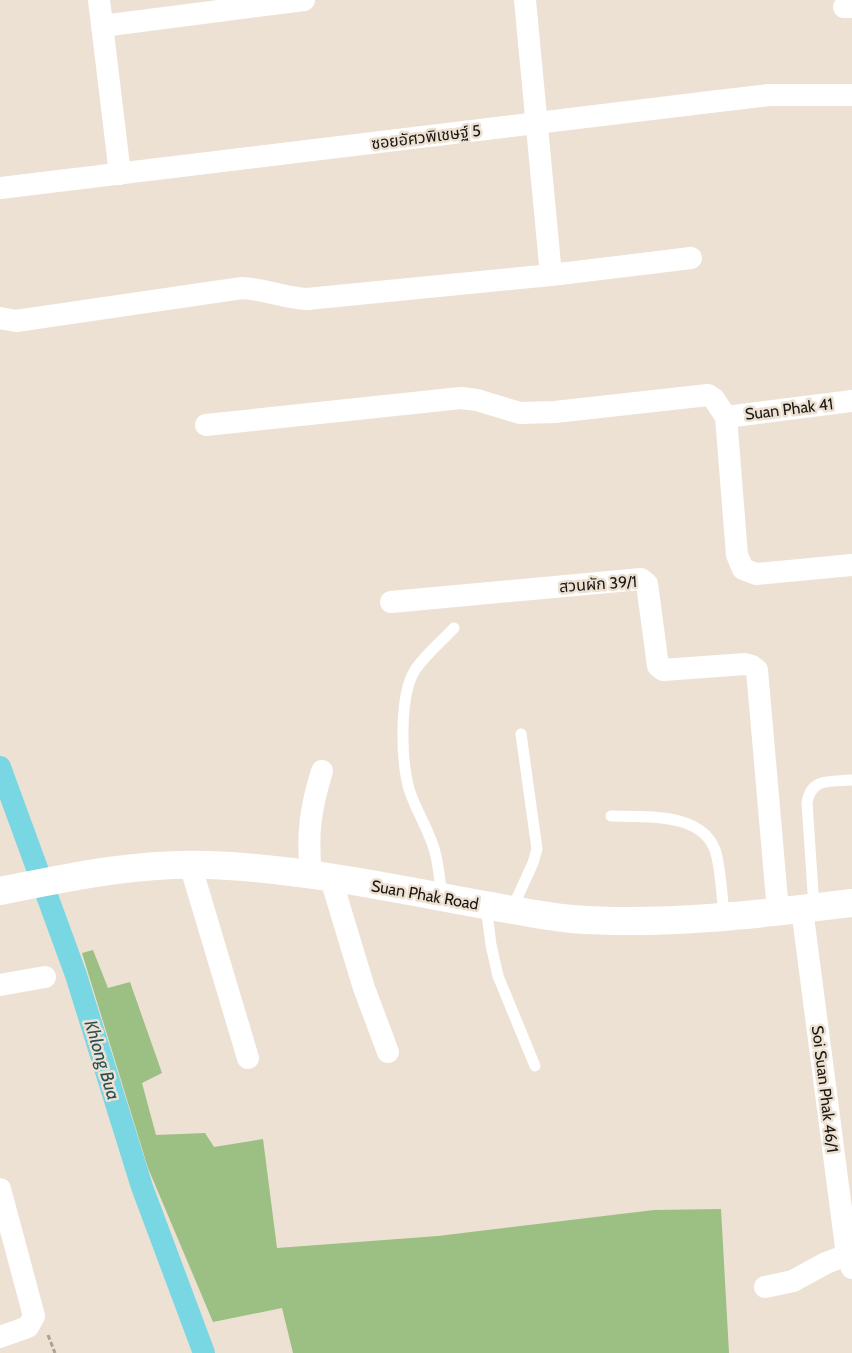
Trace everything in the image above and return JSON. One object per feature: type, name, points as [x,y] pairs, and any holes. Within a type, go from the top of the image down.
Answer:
[{"type":"street","points":[[99,0],[120,174]]},
{"type":"street","points":[[102,26],[304,0]]},
{"type":"street","points":[[526,0],[551,275]]},
{"type":"street","name":"ซอยอัศวพิเชษฐ์ 5","points":[[0,188],[769,95],[852,95]]},
{"type":"street","points":[[0,318],[16,321],[242,288],[257,288],[292,298],[307,299],[551,275],[691,258]]},
{"type":"street","points":[[206,425],[461,398],[478,400],[520,413],[555,412],[708,395],[714,398],[726,417],[737,554],[742,569],[748,573],[756,574],[852,565]]},
{"type":"street","name":"Suan Phak 41","points":[[726,417],[852,401]]},
{"type":"street","name":"สวนผัก 39/1","points":[[391,602],[641,579],[647,584],[658,666],[663,670],[745,664],[752,666],[756,670],[798,909]]},
{"type":"street","points":[[322,771],[312,805],[309,825],[321,877],[388,1052]]},
{"type":"street","points":[[190,864],[248,1058]]},
{"type":"street","name":"Suan Phak Road","points":[[0,890],[102,871],[157,865],[190,864],[236,867],[321,877],[572,919],[634,921],[798,909],[852,902]]},
{"type":"street","name":"Soi Suan Phak 46/1","points":[[798,909],[850,1262]]},
{"type":"street","points":[[0,985],[45,977]]},
{"type":"street","points":[[0,1189],[34,1316],[28,1327],[0,1337]]},
{"type":"street","points":[[765,1288],[793,1281],[826,1263],[850,1262]]},
{"type":"lane","points":[[442,897],[436,856],[428,830],[409,788],[406,773],[403,706],[407,687],[416,669],[454,628]]},
{"type":"lane","points":[[521,734],[537,849],[533,863],[499,908],[491,945],[498,976],[535,1066]]},
{"type":"lane","points":[[798,909],[808,794],[812,787],[819,783],[852,780]]},
{"type":"lane","points":[[611,816],[661,818],[680,821],[697,828],[709,841],[717,855],[724,915]]},
{"type":"green space","points":[[93,950],[108,988],[130,982],[162,1073],[142,1083],[156,1135],[205,1133],[214,1147],[263,1139],[277,1248],[438,1236],[654,1210],[721,1209],[729,1353],[293,1353],[282,1308],[213,1322],[148,1168],[82,953]]},
{"type":"waterway","name":"Khlong Bua","points":[[0,767],[76,975],[142,1187],[204,1353]]}]
